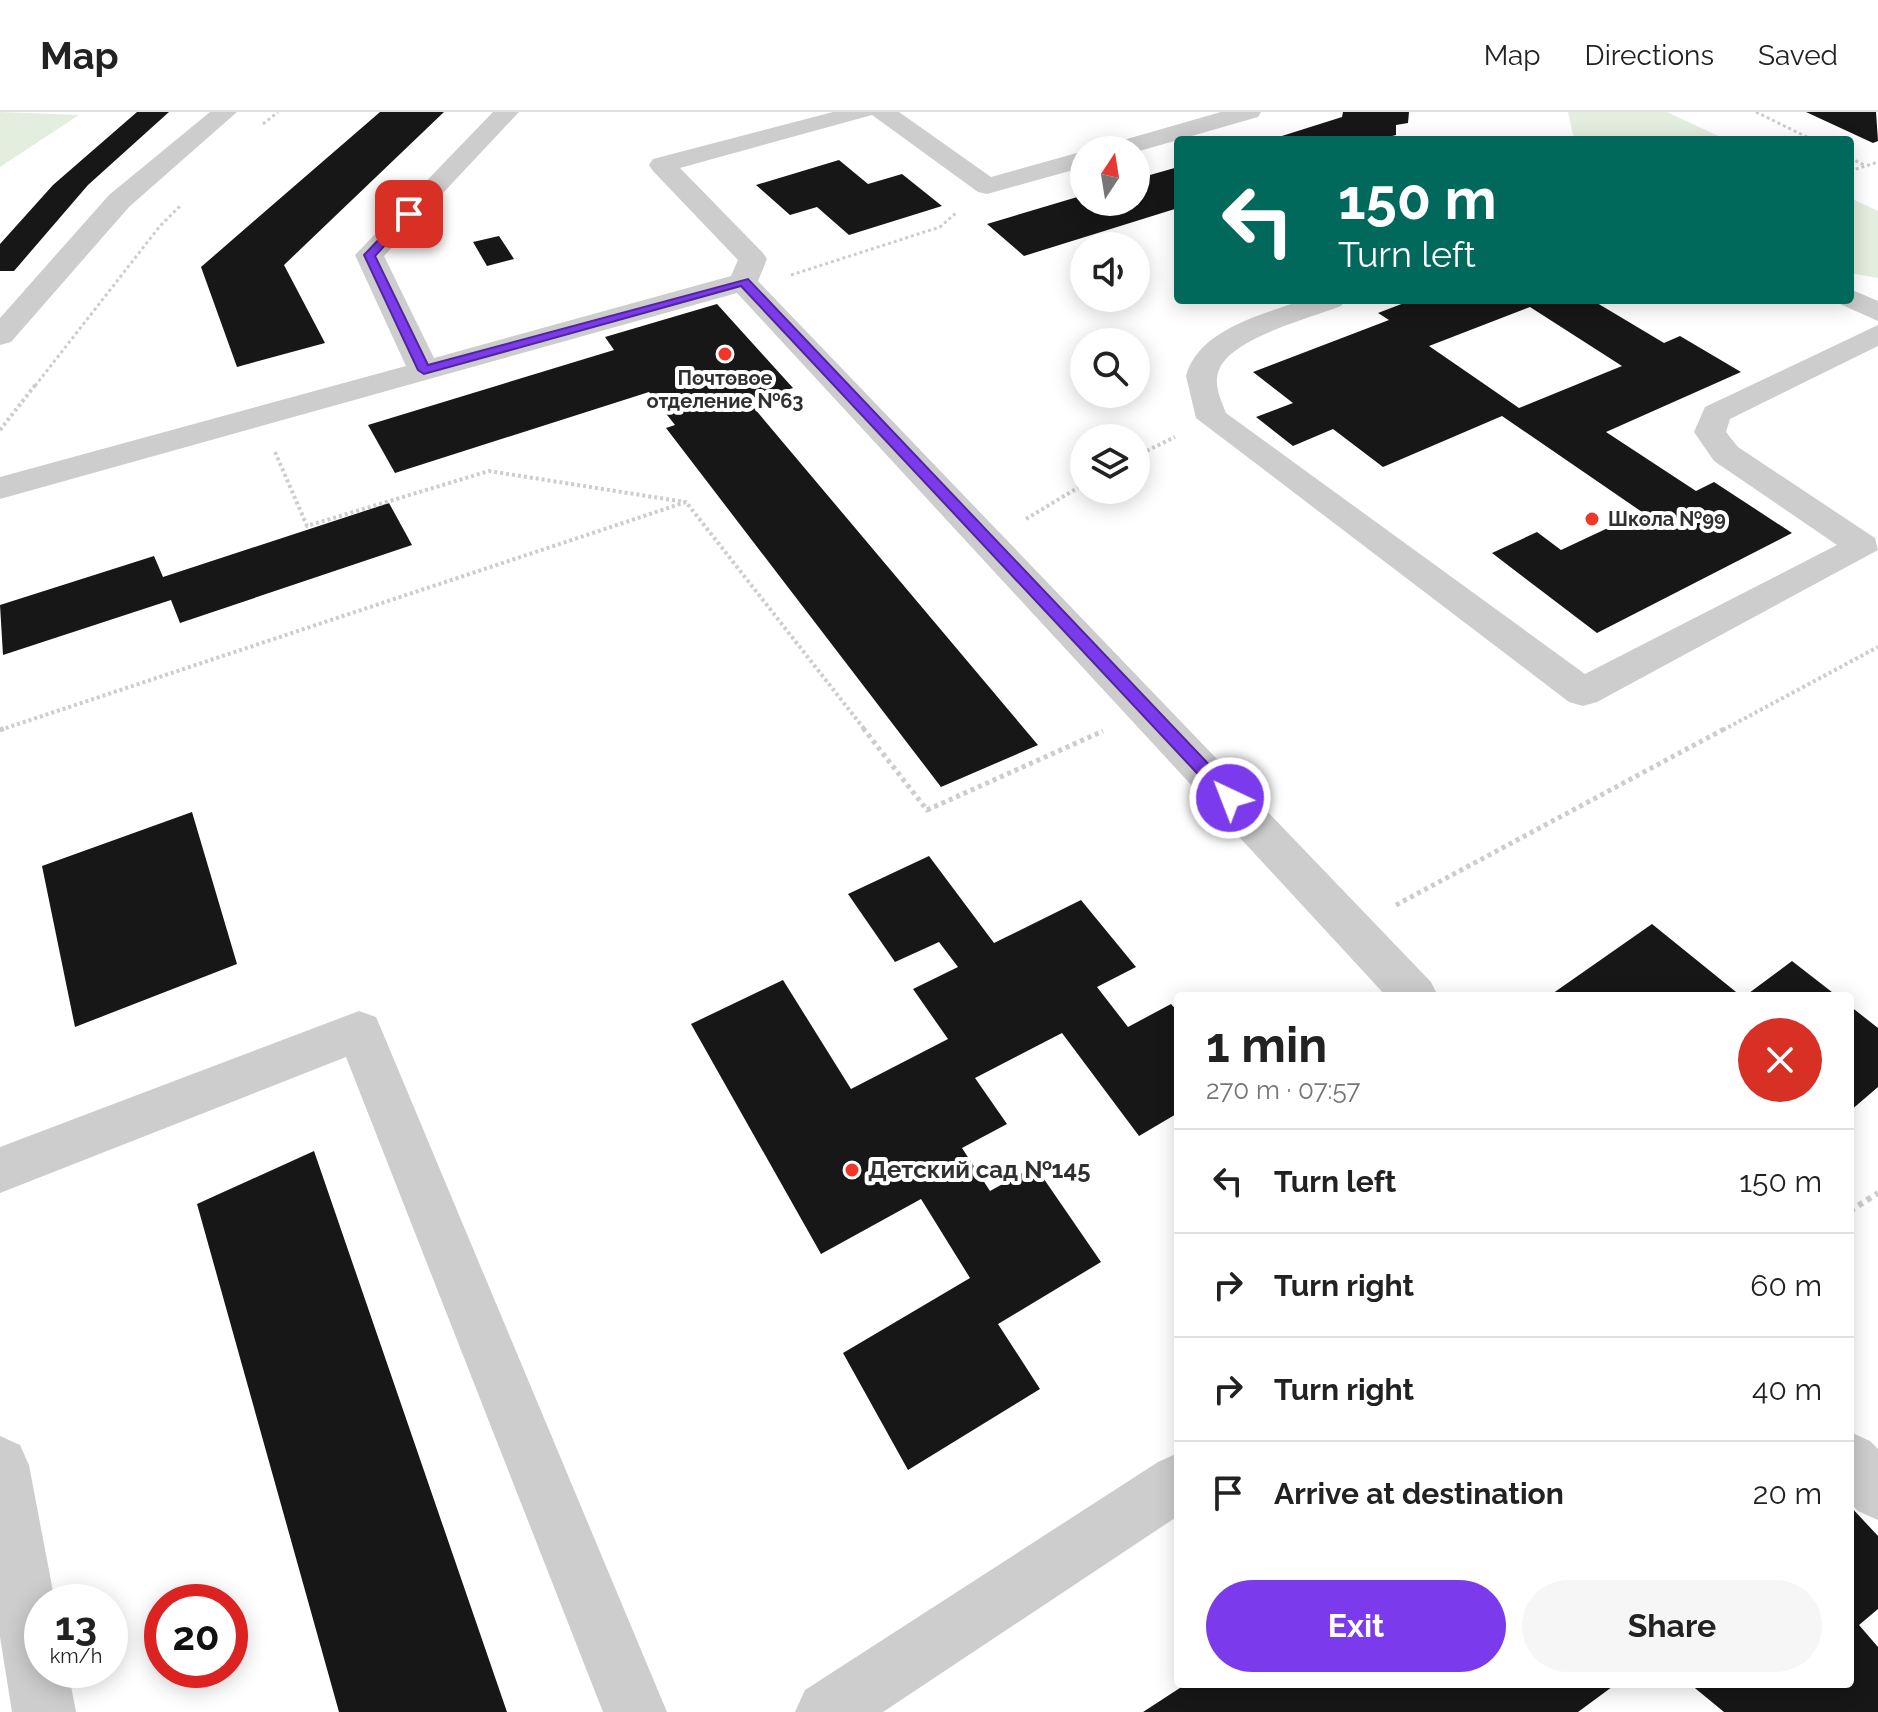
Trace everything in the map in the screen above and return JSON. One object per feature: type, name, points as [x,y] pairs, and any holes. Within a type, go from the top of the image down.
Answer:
[{"type":"street","points":[[0,336],[119,201],[225,112]]},
{"type":"street","points":[[424,370],[369,255],[507,112]]},
{"type":"street","points":[[747,285],[753,259],[662,165],[862,112]]},
{"type":"street","points":[[883,112],[987,186],[1070,163]]},
{"type":"street","points":[[1150,137],[1196,120],[1249,112]]},
{"type":"street","points":[[0,488],[424,370],[747,285]]},
{"type":"street","points":[[747,285],[990,540],[1411,992]]},
{"type":"street","points":[[1854,300],[1878,312]]},
{"type":"street","points":[[1321,304],[1222,343],[1203,370],[1202,389],[1212,418],[1583,692],[1863,546],[1726,454],[1710,432],[1716,414],[1878,334]]},
{"type":"street","points":[[0,1170],[359,1031],[635,1712]]},
{"type":"street","points":[[0,1465],[44,1712]]},
{"type":"street","points":[[1854,1465],[1878,1491]]},
{"type":"street","points":[[827,1712],[1174,1485]]},
{"type":"path","points":[[257,130],[278,112]]},
{"type":"path","points":[[1756,112],[1805,136]]},
{"type":"path","points":[[1854,160],[1866,166]]},
{"type":"path","points":[[1854,170],[1878,162]]},
{"type":"path","points":[[747,285],[940,227],[987,186]]},
{"type":"path","points":[[0,430],[160,226],[192,194]]},
{"type":"path","points":[[259,416],[307,526],[489,471],[686,502],[927,810],[1148,711]]},
{"type":"path","points":[[990,540],[1070,492]]},
{"type":"path","points":[[0,730],[686,502]]},
{"type":"path","points":[[1352,928],[1878,647]]},
{"type":"path","points":[[1854,1208],[1878,1193]]},
{"type":"green space","points":[[0,112],[79,115],[0,167]]},
{"type":"green space","points":[[1568,112],[1667,112],[1718,136],[1574,136]]},
{"type":"green space","points":[[1854,200],[1878,211],[1878,278],[1854,274]]},
{"type":"building","points":[[137,112],[169,112],[88,185],[14,271],[0,271],[0,244],[53,185]]},
{"type":"building","points":[[380,112],[444,112],[284,265],[325,343],[237,367],[201,267]]},
{"type":"building","points":[[1343,112],[1409,112],[1408,123],[1396,125],[1396,135],[1392,136],[1282,136],[1342,117]]},
{"type":"building","points":[[1806,112],[1876,112],[1878,141],[1873,143]]},
{"type":"building","points":[[839,160],[868,184],[902,174],[942,206],[849,235],[817,207],[790,215],[756,185]]},
{"type":"building","points":[[1174,168],[1174,209],[1101,232],[1070,232],[1070,242],[1024,256],[987,224],[1070,199],[1070,216],[1150,216],[1150,175]]},
{"type":"building","points":[[499,236],[514,259],[487,266],[473,242]]},
{"type":"building","points":[[717,304],[793,388],[749,402],[1038,745],[941,787],[666,428],[675,425],[649,392],[395,473],[368,425],[614,350],[605,337]]},
{"type":"building","points":[[1402,304],[1599,304],[1664,343],[1680,336],[1741,372],[1606,432],[1696,491],[1714,482],[1792,533],[1597,633],[1492,553],[1537,532],[1561,550],[1642,512],[1502,416],[1383,467],[1333,429],[1293,446],[1256,417],[1293,403],[1253,372],[1389,320],[1378,313]],"holes":[[[1530,307],[1622,366],[1519,408],[1429,346]]]},
{"type":"building","points":[[389,503],[412,545],[180,623],[171,600],[3,655],[0,605],[154,556],[163,577]]},
{"type":"building","points":[[192,812],[237,964],[75,1027],[42,866]]},
{"type":"building","points":[[929,856],[994,943],[1081,900],[1136,967],[1097,987],[1128,1027],[1171,1004],[1174,1007],[1174,1115],[1139,1136],[1062,1033],[975,1078],[1007,1124],[962,1148],[990,1191],[1035,1166],[1101,1262],[998,1324],[1040,1389],[908,1470],[843,1353],[970,1278],[921,1199],[821,1254],[691,1024],[783,980],[851,1089],[948,1039],[913,989],[958,967],[939,942],[895,962],[848,894]]},
{"type":"building","points":[[1652,924],[1736,992],[1555,992]]},
{"type":"building","points":[[1792,961],[1832,992],[1750,992]]},
{"type":"building","points":[[1854,1009],[1878,1028],[1878,1087],[1854,1108]]},
{"type":"building","points":[[314,1151],[507,1712],[339,1712],[197,1204]]},
{"type":"building","points":[[1854,1510],[1878,1536],[1878,1609],[1859,1625],[1878,1647],[1878,1712],[1724,1712],[1695,1688],[1854,1688]]},
{"type":"building","points":[[1180,1688],[1611,1688],[1578,1712],[1143,1712]]},
{"type":"place","name":"Почтовое отделение №63","points":[[725,354]]},
{"type":"place","name":"Школа №99","points":[[1592,519]]},
{"type":"place","name":"Детский сад №145","points":[[852,1170]]},
{"type":"route","points":[[409,214],[369,255],[424,370],[743,282],[848,389],[1230,798]]}]
